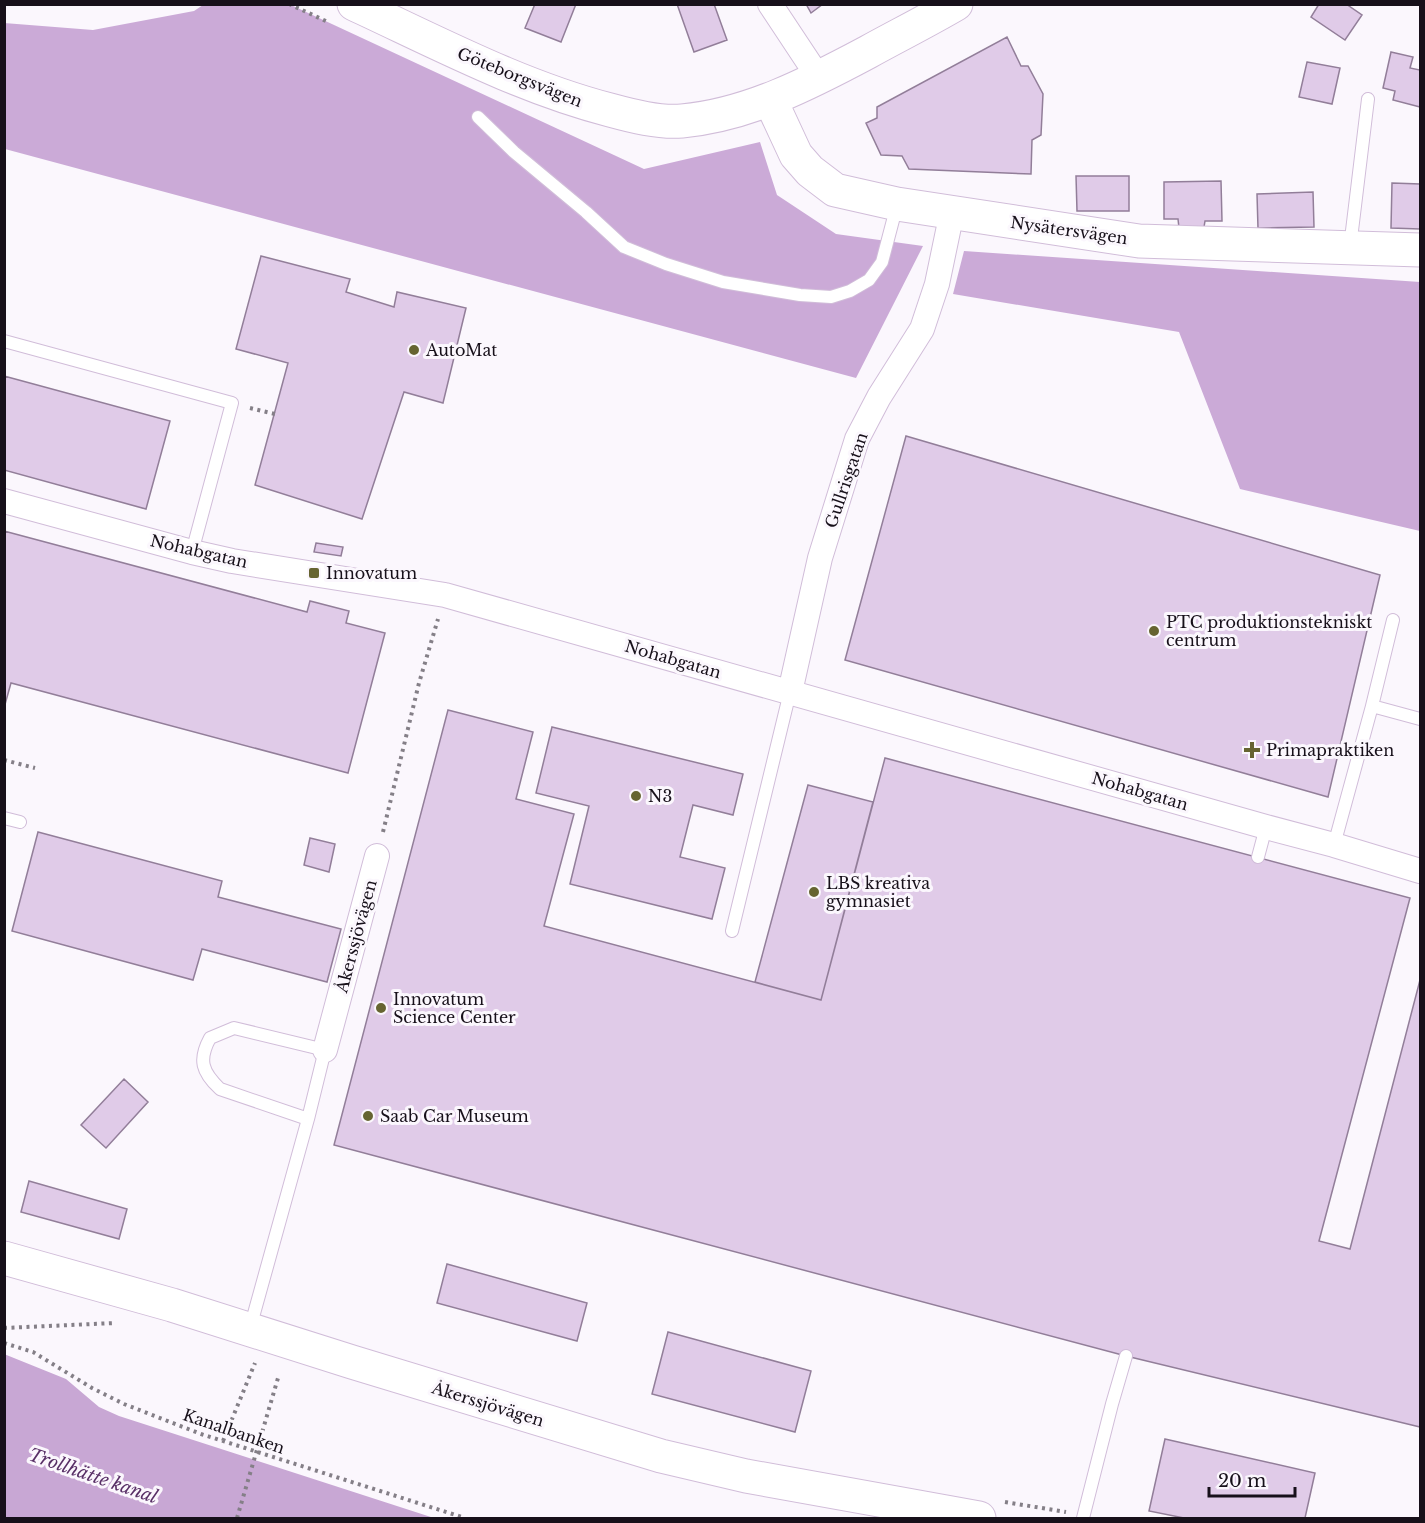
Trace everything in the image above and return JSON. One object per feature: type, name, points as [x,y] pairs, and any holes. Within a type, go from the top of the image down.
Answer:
[{"type":"street","name":"Göteborgsvägen","points":[[354,4],[542,89],[634,117],[680,121],[731,113],[770,99],[819,78],[956,4]]},
{"type":"street","points":[[770,4],[819,78]]},
{"type":"street","name":"Nysätersvägen","points":[[770,99],[796,155],[810,171],[835,190],[897,204],[1139,241],[1420,250]]},
{"type":"street","name":"Gullrisgatan","points":[[790,692],[820,558],[856,439],[922,328],[937,284],[952,212]]},
{"type":"street","name":"Nohabgatan","points":[[4,501],[232,561],[445,594],[1420,871]]},
{"type":"street","name":"Åkerssjövägen","points":[[325,1050],[377,856]]},
{"type":"street","name":"Åkerssjövägen","points":[[4,1258],[172,1305],[386,1373],[661,1456],[746,1476],[979,1518]]},
{"type":"lane","points":[[1350,248],[1368,99]]},
{"type":"lane","points":[[478,117],[514,152],[624,247],[666,264],[723,282],[800,295],[831,297],[850,291],[869,280],[882,262],[897,204]]},
{"type":"lane","points":[[4,341],[232,403],[192,552]]},
{"type":"lane","points":[[1334,845],[1393,620]]},
{"type":"lane","points":[[732,931],[790,692]]},
{"type":"lane","points":[[1372,706],[1420,718]]},
{"type":"lane","points":[[4,818],[20,822]]},
{"type":"lane","points":[[1258,857],[1266,827]]},
{"type":"lane","points":[[250,1329],[308,1119],[325,1050],[234,1028],[210,1038],[203,1050],[203,1068],[220,1089],[308,1119]]},
{"type":"lane","points":[[1083,1518],[1126,1356]]},
{"type":"path","points":[[377,856],[419,683],[445,594]]},
{"type":"path","points":[[4,760],[35,768]]},
{"type":"path","name":"Kanalbanken","points":[[4,1343],[33,1352],[92,1388],[124,1404],[223,1441],[465,1518]]},
{"type":"path","points":[[223,1441],[251,1372]]},
{"type":"path","points":[[237,1518],[278,1378]]},
{"type":"shaded area","points":[[203,5],[291,5],[644,169],[760,142],[777,195],[836,234],[923,246],[856,378],[5,149],[4,23],[93,30],[194,11]]},
{"type":"shaded area","points":[[964,251],[1420,282],[1420,531],[1240,489],[1179,332],[953,294]]},
{"type":"water","name":"Trollhätte kanal","points":[[4,1354],[66,1379],[99,1407],[119,1416],[434,1518],[5,1518]]},
{"type":"building","points":[[535,4],[576,4],[561,42],[525,28]]},
{"type":"building","points":[[677,4],[714,4],[727,40],[694,52]]},
{"type":"building","points":[[806,4],[823,4],[811,13]]},
{"type":"building","points":[[1319,4],[1346,4],[1362,15],[1345,40],[1311,17]]},
{"type":"building","points":[[1007,37],[1021,66],[1028,66],[1043,94],[1041,135],[1032,140],[1031,174],[909,169],[902,156],[881,155],[866,123],[877,118],[877,107]]},
{"type":"building","points":[[1391,52],[1413,57],[1410,68],[1420,70],[1420,107],[1393,100],[1395,91],[1383,88]]},
{"type":"building","points":[[1307,62],[1340,68],[1332,104],[1299,97]]},
{"type":"building","points":[[1076,176],[1129,176],[1129,211],[1077,211]]},
{"type":"building","points":[[1221,181],[1222,221],[1205,221],[1204,227],[1179,228],[1178,219],[1164,219],[1164,182]]},
{"type":"building","points":[[1392,183],[1420,184],[1420,229],[1391,228]]},
{"type":"building","points":[[1313,192],[1314,227],[1258,228],[1257,194]]},
{"type":"building","points":[[261,256],[350,279],[346,292],[394,307],[397,292],[466,308],[443,403],[404,392],[362,519],[255,485],[288,363],[236,349]]},
{"type":"building","points":[[4,376],[170,421],[146,509],[4,470]]},
{"type":"building","points":[[906,436],[1380,575],[1328,797],[845,660]]},
{"type":"building","points":[[4,531],[307,612],[310,601],[349,611],[346,623],[385,633],[348,773],[11,683],[4,708]]},
{"type":"building","points":[[316,543],[343,547],[341,556],[314,552]]},
{"type":"building","points":[[448,710],[533,732],[516,799],[574,814],[544,926],[821,1000],[885,758],[1410,898],[1319,1241],[1350,1249],[1420,980],[1420,1427],[1126,1356],[334,1145]]},
{"type":"building","points":[[552,727],[743,774],[733,815],[693,805],[680,857],[725,868],[712,919],[570,884],[589,806],[536,793]]},
{"type":"building","name":"LBS kreativa gymnasiet","points":[[808,785],[873,802],[821,1000],[755,982]]},
{"type":"building","points":[[38,832],[222,881],[218,897],[341,929],[327,982],[202,949],[193,980],[12,931]]},
{"type":"building","points":[[310,838],[335,844],[329,872],[304,865]]},
{"type":"building","points":[[124,1079],[148,1102],[106,1148],[81,1125]]},
{"type":"building","points":[[29,1181],[127,1209],[119,1239],[21,1212]]},
{"type":"building","points":[[447,1264],[587,1303],[577,1341],[437,1303]]},
{"type":"building","points":[[668,1332],[811,1371],[795,1432],[652,1394]]},
{"type":"building","points":[[1165,1439],[1315,1473],[1305,1518],[1184,1518],[1149,1511]]},
{"type":"place","name":"AutoMat","points":[[414,350]]},
{"type":"place","name":"Innovatum","points":[[314,573]]},
{"type":"place","name":"PTC produktionstekniskt centrum","points":[[1154,631]]},
{"type":"place","name":"Primapraktiken","points":[[1252,750]]},
{"type":"place","name":"N3","points":[[636,796]]},
{"type":"place","name":"LBS kreativa gymnasiet","points":[[814,892]]},
{"type":"place","name":"Innovatum Science Center","points":[[381,1008]]},
{"type":"place","name":"Saab Car Museum","points":[[368,1116]]}]
